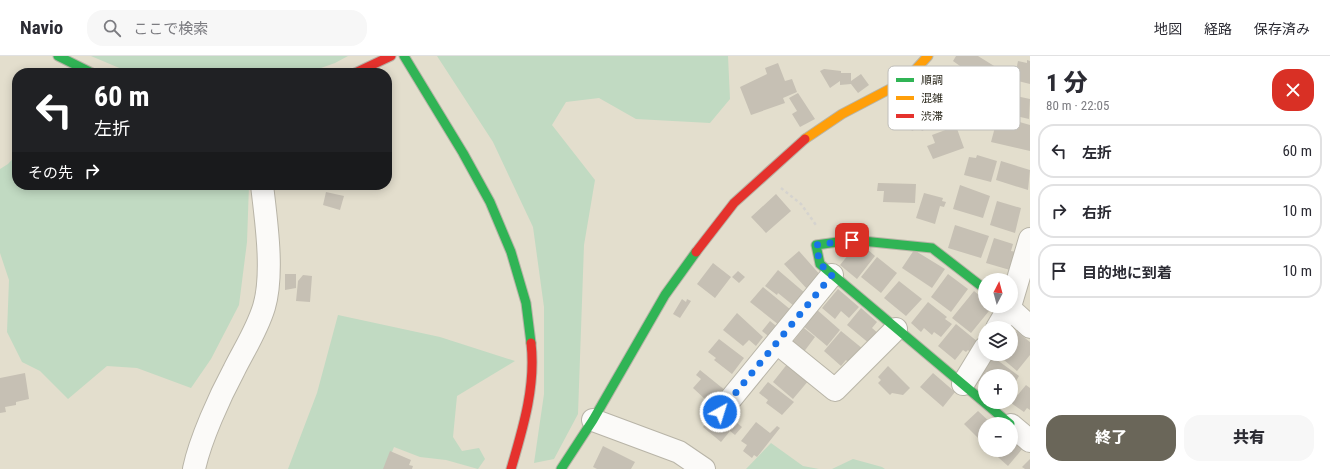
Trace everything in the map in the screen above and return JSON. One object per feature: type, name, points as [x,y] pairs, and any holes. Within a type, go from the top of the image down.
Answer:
[{"type":"street","points":[[58,56],[82,68]]},
{"type":"street","points":[[366,68],[391,56]]},
{"type":"street","points":[[404,56],[474,171],[503,228],[526,298],[532,336],[530,385],[526,417],[517,452],[510,469]]},
{"type":"street","points":[[919,66],[928,56]]},
{"type":"street","points":[[561,469],[593,420],[665,294],[734,203],[804,139],[842,114],[888,90]]},
{"type":"street","points":[[194,469],[197,456],[233,370],[252,340],[265,305],[269,269],[267,229],[263,190]]},
{"type":"street","points":[[1018,289],[1025,276],[1030,239]]},
{"type":"street","points":[[978,284],[932,248],[852,240],[816,245],[820,264],[1003,417]]},
{"type":"street","points":[[720,412],[832,275]]},
{"type":"street","points":[[1016,313],[1030,326]]},
{"type":"street","points":[[777,343],[835,390],[896,329]]},
{"type":"street","points":[[963,384],[978,359]]},
{"type":"street","points":[[593,420],[678,452],[704,469]]},
{"type":"street","points":[[1018,430],[1030,441]]},
{"type":"path","points":[[779,186],[801,204],[829,243]]},
{"type":"green space","points":[[91,56],[348,56],[321,68],[119,68]]},
{"type":"green space","points":[[437,56],[728,56],[730,99],[710,123],[636,119],[599,98],[566,102],[552,125],[595,180],[584,245],[578,414],[554,459],[534,463],[544,394],[544,307],[533,227],[493,142]]},
{"type":"green space","points":[[12,160],[12,190],[249,190],[247,242],[239,305],[211,359],[191,388],[137,368],[107,366],[68,399],[40,371],[22,362],[7,332],[9,280],[0,253],[0,169]]},
{"type":"green space","points":[[338,315],[440,337],[515,361],[457,396],[453,437],[462,451],[479,448],[485,459],[478,469],[446,460],[420,457],[394,447],[385,469],[288,469],[317,393]]},
{"type":"green space","points":[[771,443],[803,466],[819,469],[746,469]]},
{"type":"green space","points":[[853,459],[882,467],[885,469],[832,469]]},
{"type":"building","points":[[956,56],[978,56],[994,66],[960,66],[953,61]]},
{"type":"building","points":[[1027,60],[1030,61],[1030,84],[1020,82],[1020,66],[1017,66],[1018,61],[1027,63]]},
{"type":"building","points":[[778,63],[785,81],[792,79],[797,92],[783,98],[785,103],[751,115],[740,87],[767,74],[765,68]]},
{"type":"building","points":[[824,69],[841,71],[841,73],[851,73],[851,81],[861,74],[869,85],[858,93],[851,84],[840,85],[840,81],[830,88],[820,71]]},
{"type":"building","points":[[798,93],[815,119],[800,127],[792,114],[797,111],[789,98]]},
{"type":"building","points":[[1020,97],[1030,99],[1029,119],[1020,117]]},
{"type":"building","points":[[1020,122],[1030,125],[1030,151],[991,142],[994,130],[1020,130]]},
{"type":"building","points":[[945,130],[957,130],[964,148],[933,159],[927,146],[935,143],[932,135]]},
{"type":"building","points":[[977,155],[997,161],[991,182],[964,175],[969,157],[976,158]]},
{"type":"building","points":[[1001,161],[1030,170],[1028,190],[996,180]]},
{"type":"building","points":[[878,183],[916,184],[915,203],[883,202],[884,191],[877,191]]},
{"type":"building","points":[[960,185],[990,196],[983,218],[953,209]]},
{"type":"building","points":[[326,192],[344,196],[340,210],[323,205]]},
{"type":"building","points":[[924,193],[943,198],[942,201],[946,202],[944,207],[940,206],[935,224],[916,218]]},
{"type":"building","points":[[776,194],[791,211],[766,233],[751,217]]},
{"type":"building","points":[[997,201],[1021,208],[1015,233],[990,225]]},
{"type":"building","points":[[955,225],[989,236],[981,258],[948,248]]},
{"type":"building","points":[[994,238],[1013,244],[1011,251],[1016,252],[1010,270],[986,263]]},
{"type":"building","points":[[853,249],[858,253],[862,249],[867,249],[875,256],[857,279],[840,265]]},
{"type":"building","points":[[914,250],[945,269],[932,288],[902,268]]},
{"type":"building","points":[[799,251],[822,277],[808,290],[784,264]]},
{"type":"building","points":[[877,257],[897,273],[881,293],[861,277]]},
{"type":"building","points":[[713,263],[731,277],[715,298],[697,284]]},
{"type":"building","points":[[778,270],[805,293],[794,306],[778,293],[777,295],[765,286]]},
{"type":"building","points":[[738,271],[745,277],[739,283],[732,277]]},
{"type":"building","points":[[285,274],[296,274],[296,288],[285,290]]},
{"type":"building","points":[[948,274],[968,289],[951,312],[931,297]]},
{"type":"building","points":[[303,275],[312,276],[310,302],[296,301],[298,281]]},
{"type":"building","points":[[899,281],[922,299],[906,316],[884,298]]},
{"type":"building","points":[[763,287],[791,310],[779,325],[750,302]]},
{"type":"building","points":[[838,289],[859,307],[849,318],[841,311],[835,319],[822,308]]},
{"type":"building","points":[[974,291],[978,294],[978,313],[987,313],[981,321],[978,321],[978,324],[971,333],[952,318]]},
{"type":"building","points":[[682,299],[686,302],[687,299],[691,301],[680,318],[673,314]]},
{"type":"building","points":[[928,302],[947,317],[945,319],[952,324],[941,337],[934,332],[932,335],[924,328],[921,332],[911,323]]},
{"type":"building","points":[[861,308],[877,322],[872,328],[879,334],[870,344],[847,325]]},
{"type":"building","points":[[816,309],[840,330],[827,346],[802,325]]},
{"type":"building","points":[[737,313],[763,337],[756,346],[749,340],[743,346],[723,330]]},
{"type":"building","points":[[770,321],[780,329],[772,339],[762,331]]},
{"type":"building","points":[[956,324],[978,342],[970,352],[968,350],[966,352],[963,350],[955,360],[938,346]]},
{"type":"building","points":[[804,328],[815,337],[803,353],[791,344]]},
{"type":"building","points":[[841,331],[863,349],[850,364],[846,360],[841,366],[824,351]]},
{"type":"building","points":[[1018,333],[1030,342],[1030,355],[1018,370],[1015,369],[1005,361],[1018,361]]},
{"type":"building","points":[[719,339],[744,358],[732,374],[714,360],[716,358],[708,352]]},
{"type":"building","points":[[990,361],[998,361],[1009,369],[985,369]]},
{"type":"building","points":[[788,363],[809,380],[793,399],[773,382]]},
{"type":"building","points":[[888,366],[910,388],[903,395],[892,393],[890,395],[878,383],[881,380],[878,377]]},
{"type":"building","points":[[700,370],[726,391],[713,409],[693,388],[701,379],[696,375]]},
{"type":"building","points":[[25,373],[29,399],[16,402],[16,405],[5,407],[6,412],[0,413],[0,378]]},
{"type":"building","points":[[933,373],[955,392],[943,407],[920,387]]},
{"type":"building","points":[[768,382],[794,402],[782,415],[766,403],[768,400],[759,393]]},
{"type":"building","points":[[1026,385],[1030,388],[1030,410],[1027,408],[1024,412],[1018,408],[1018,395]]},
{"type":"building","points":[[978,411],[984,417],[978,417],[978,438],[964,424]]},
{"type":"building","points":[[714,413],[726,422],[730,417],[742,427],[735,435],[730,431],[721,442],[703,427]]},
{"type":"building","points":[[756,422],[770,433],[777,426],[780,428],[757,457],[754,455],[752,458],[743,451],[747,445],[741,441]]},
{"type":"building","points":[[1018,444],[1023,448],[1018,454]]},
{"type":"building","points":[[603,446],[635,462],[631,469],[597,469],[593,467]]},
{"type":"building","points":[[390,451],[411,460],[409,465],[413,466],[412,469],[383,469]]},
{"type":"building","points":[[998,457],[1016,457],[1008,466]]},
{"type":"building","points":[[1030,459],[1030,469],[1025,469],[1022,467]]},
{"type":"traffic: fast","points":[[58,56],[82,68]]},
{"type":"traffic: fast","points":[[404,56],[463,153],[490,202],[511,252],[526,303],[531,343]]},
{"type":"traffic: fast","points":[[978,284],[932,248],[852,240],[816,245],[820,264],[1002,417]]},
{"type":"traffic: fast","points":[[561,469],[593,420],[665,295],[696,252]]},
{"type":"traffic: slow","points":[[919,66],[928,56]]},
{"type":"traffic: slow","points":[[805,139],[842,114],[888,90]]},
{"type":"traffic: jam","points":[[366,68],[391,56]]},
{"type":"traffic: jam","points":[[696,252],[734,203],[805,139]]},
{"type":"traffic: jam","points":[[511,469],[524,422],[530,391],[532,375],[531,343]]},
{"type":"route","points":[[720,412],[832,275],[820,264],[816,245],[852,240]]}]
